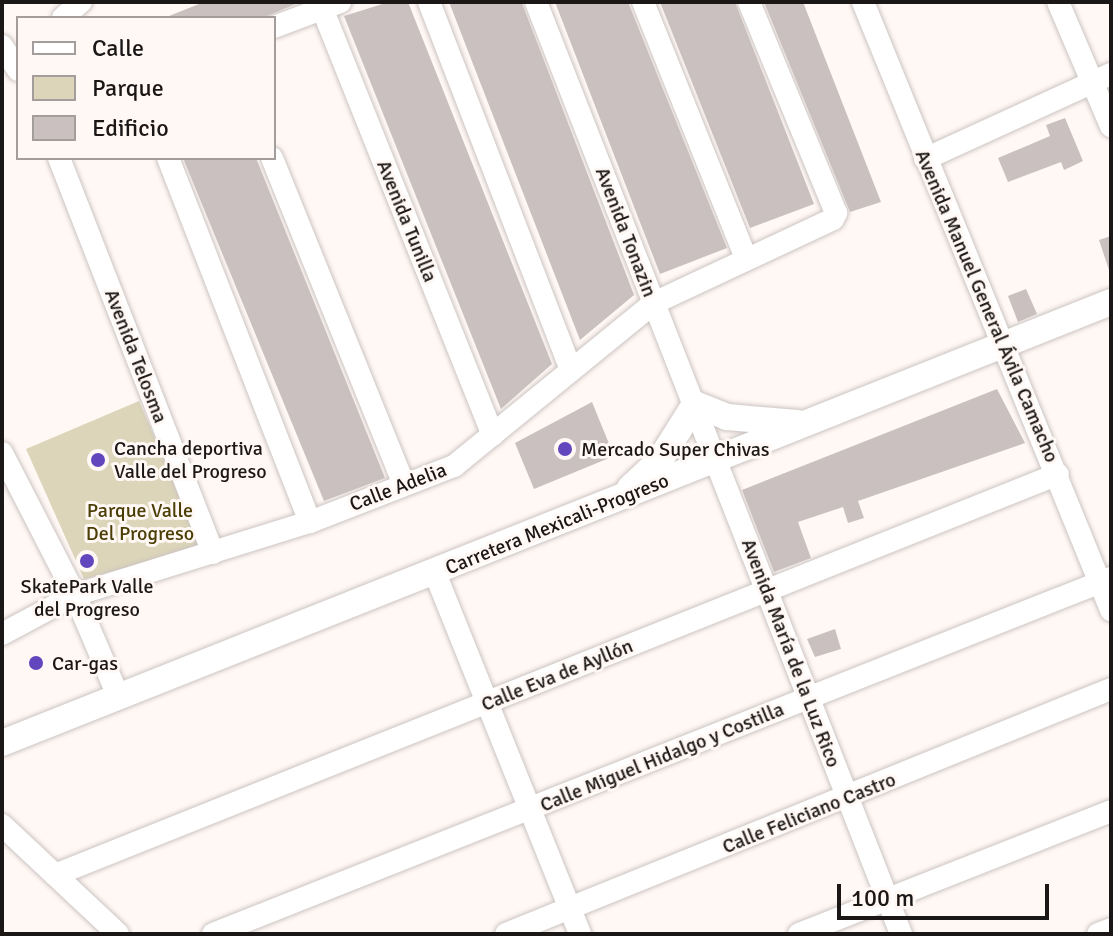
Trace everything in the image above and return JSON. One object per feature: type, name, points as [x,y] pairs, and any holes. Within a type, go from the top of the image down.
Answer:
[{"type":"main road","name":"Carretera Mexicali-Progreso","points":[[2,743],[1111,302]]},
{"type":"main road","points":[[622,496],[660,460],[695,404],[727,417],[806,423]]},
{"type":"street","points":[[429,2],[570,367]]},
{"type":"street","name":"Avenida Tonazin","points":[[536,2],[719,460]]},
{"type":"street","points":[[643,2],[746,258]]},
{"type":"street","name":"Calle Adelia","points":[[2,634],[75,595],[310,522],[454,466],[570,367],[654,303],[835,216],[749,2]]},
{"type":"street","name":"Avenida Manuel General Ávila Camacho","points":[[863,2],[925,159],[1106,580],[1111,610]]},
{"type":"street","points":[[1058,2],[1101,77],[1111,126]]},
{"type":"street","points":[[276,26],[331,5]]},
{"type":"street","name":"Avenida Tunilla","points":[[331,5],[493,435]]},
{"type":"street","points":[[925,159],[1101,77]]},
{"type":"street","name":"Avenida Telosma","points":[[60,160],[213,553]]},
{"type":"street","points":[[169,160],[310,522]]},
{"type":"street","points":[[273,160],[404,484]]},
{"type":"street","points":[[2,453],[75,595],[118,696]]},
{"type":"street","name":"Avenida María de la Luz Rico","points":[[719,460],[901,934]]},
{"type":"street","name":"Calle Eva de Ayllón","points":[[55,875],[1058,474]]},
{"type":"street","points":[[435,573],[580,934]]},
{"type":"street","name":"Calle Miguel Hidalgo y Costilla","points":[[213,934],[1106,580]]},
{"type":"street","name":"Calle Feliciano Castro","points":[[506,934],[847,799],[1111,689]]},
{"type":"street","points":[[799,934],[1111,811]]},
{"type":"street","points":[[2,825],[11,845],[55,875],[107,932]]},
{"type":"street","points":[[1098,934],[1111,929]]},
{"type":"green space","name":"Parque Valle Del Progreso","points":[[139,401],[203,547],[84,579],[26,449]]},
{"type":"building","points":[[204,2],[300,2],[268,16],[169,16]]},
{"type":"building","points":[[389,2],[408,2],[552,364],[501,409],[344,16]]},
{"type":"building","points":[[449,2],[522,3],[634,295],[580,340]]},
{"type":"building","points":[[555,2],[628,2],[727,248],[660,274]]},
{"type":"building","points":[[660,2],[735,2],[814,204],[750,228]]},
{"type":"building","points":[[764,2],[803,2],[881,202],[850,212]]},
{"type":"building","points":[[1065,118],[1083,161],[1064,170],[1061,162],[1008,182],[998,158],[1050,136],[1046,125]]},
{"type":"building","points":[[184,160],[257,160],[385,478],[324,501]]},
{"type":"building","points":[[1111,236],[1111,270],[1109,270],[1099,240]]},
{"type":"building","points":[[1026,289],[1037,314],[1018,322],[1008,296]]},
{"type":"building","points":[[997,389],[1025,443],[858,501],[864,518],[848,523],[843,507],[798,522],[811,558],[774,572],[742,490]]},
{"type":"building","name":"Mercado Super Chivas","points":[[592,402],[614,456],[534,489],[515,443]]},
{"type":"building","points":[[835,629],[841,649],[815,657],[807,639]]},
{"type":"place","name":"Mercado Super Chivas","points":[[565,449]]},
{"type":"place","name":"Cancha deportiva Valle del Progreso","points":[[98,460]]},
{"type":"place","name":"SkatePark Valle del Progreso","points":[[87,561]]},
{"type":"place","name":"Car-gas","points":[[36,663]]}]
